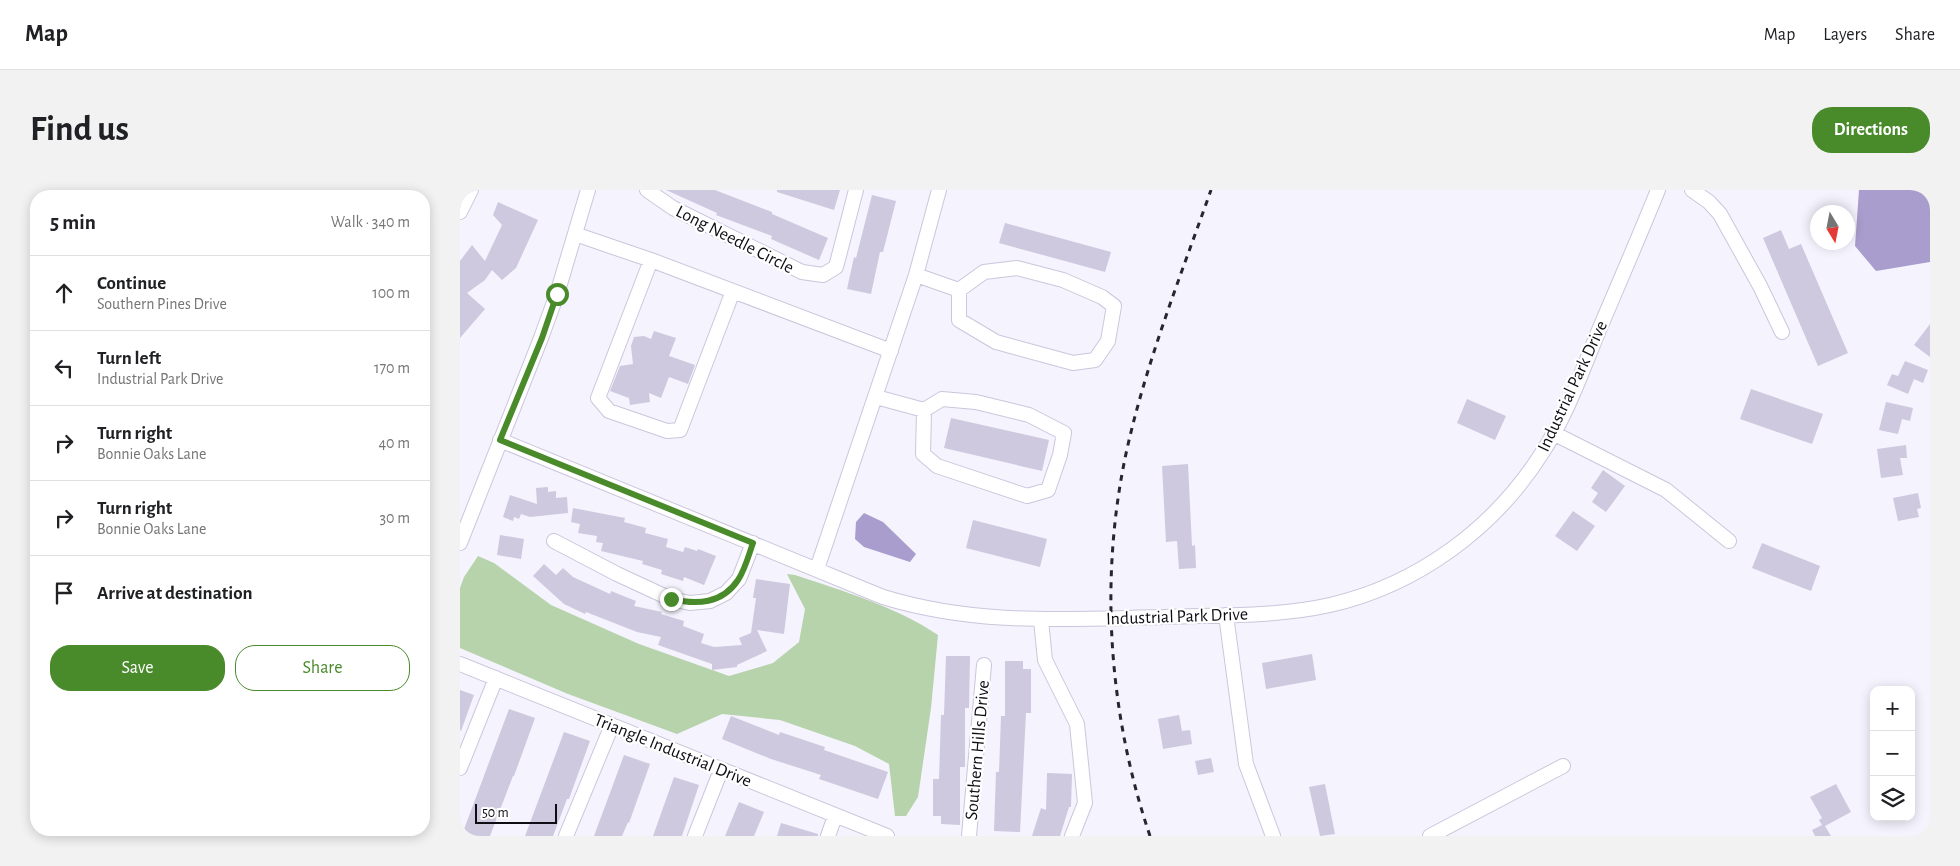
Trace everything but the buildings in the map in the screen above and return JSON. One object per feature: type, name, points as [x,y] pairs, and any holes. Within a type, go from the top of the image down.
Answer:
[{"type":"street","points":[[460,212],[471,190]]},
{"type":"street","points":[[460,543],[542,338],[588,190]]},
{"type":"street","name":"Long Needle Circle","points":[[647,190],[673,208],[802,272],[823,275],[836,267],[856,190]]},
{"type":"street","points":[[818,569],[916,276],[939,190]]},
{"type":"street","name":"Industrial Park Drive","points":[[500,440],[883,597],[910,605],[982,617],[1040,620],[1286,612],[1331,604],[1377,591],[1421,570],[1472,533],[1502,506],[1538,460],[1566,410],[1658,190]]},
{"type":"street","points":[[1692,190],[1709,202],[1720,214],[1760,286],[1782,332]]},
{"type":"street","points":[[575,234],[651,260],[891,351]]},
{"type":"street","points":[[651,260],[598,398],[609,411],[667,431],[680,430],[733,291]]},
{"type":"street","points":[[1017,268],[1063,280],[1102,297],[1114,306],[1108,340],[1095,360],[1073,363],[996,342],[959,320],[959,290],[984,272],[1017,268]]},
{"type":"street","points":[[916,276],[959,290]]},
{"type":"street","points":[[876,398],[924,410],[942,399],[976,402],[1029,415],[1064,433],[1060,455],[1048,490],[1027,496],[937,466],[923,454],[924,410]]},
{"type":"street","points":[[1553,434],[1666,490],[1729,541]]},
{"type":"street","points":[[554,541],[617,574],[671,599],[690,603],[710,601],[726,593],[739,579],[753,543]]},
{"type":"street","points":[[1226,615],[1246,764],[1273,836]]},
{"type":"street","points":[[1040,620],[1046,660],[1077,724],[1085,804],[1072,836]]},
{"type":"street","name":"Triangle Industrial Drive","points":[[460,664],[887,836]]},
{"type":"street","name":"Southern Hills Drive","points":[[969,836],[984,664]]},
{"type":"street","points":[[460,768],[496,678]]},
{"type":"street","points":[[566,836],[612,725]]},
{"type":"street","points":[[1430,836],[1563,766]]},
{"type":"street","points":[[695,836],[722,770]]},
{"type":"street","points":[[828,836],[836,816]]},
{"type":"green space","points":[[478,556],[494,563],[551,605],[639,644],[729,676],[773,663],[799,642],[805,609],[787,574],[832,587],[887,608],[922,625],[938,635],[931,708],[918,797],[906,816],[895,816],[889,764],[855,746],[780,720],[722,714],[677,734],[568,694],[460,648],[460,588],[464,577]]},
{"type":"shaded area","points":[[1859,190],[1930,190],[1930,262],[1876,271],[1855,246]]},
{"type":"shaded area","points":[[864,513],[883,522],[916,554],[910,562],[864,547],[855,539],[856,522]]},
{"type":"railway","points":[[1150,836],[1136,789],[1117,693],[1112,644],[1113,546],[1118,497],[1127,449],[1144,383],[1211,190]]},
{"type":"route","points":[[557,294],[542,338],[500,440],[753,543],[739,579],[726,593],[710,601],[690,603],[671,599]]}]
